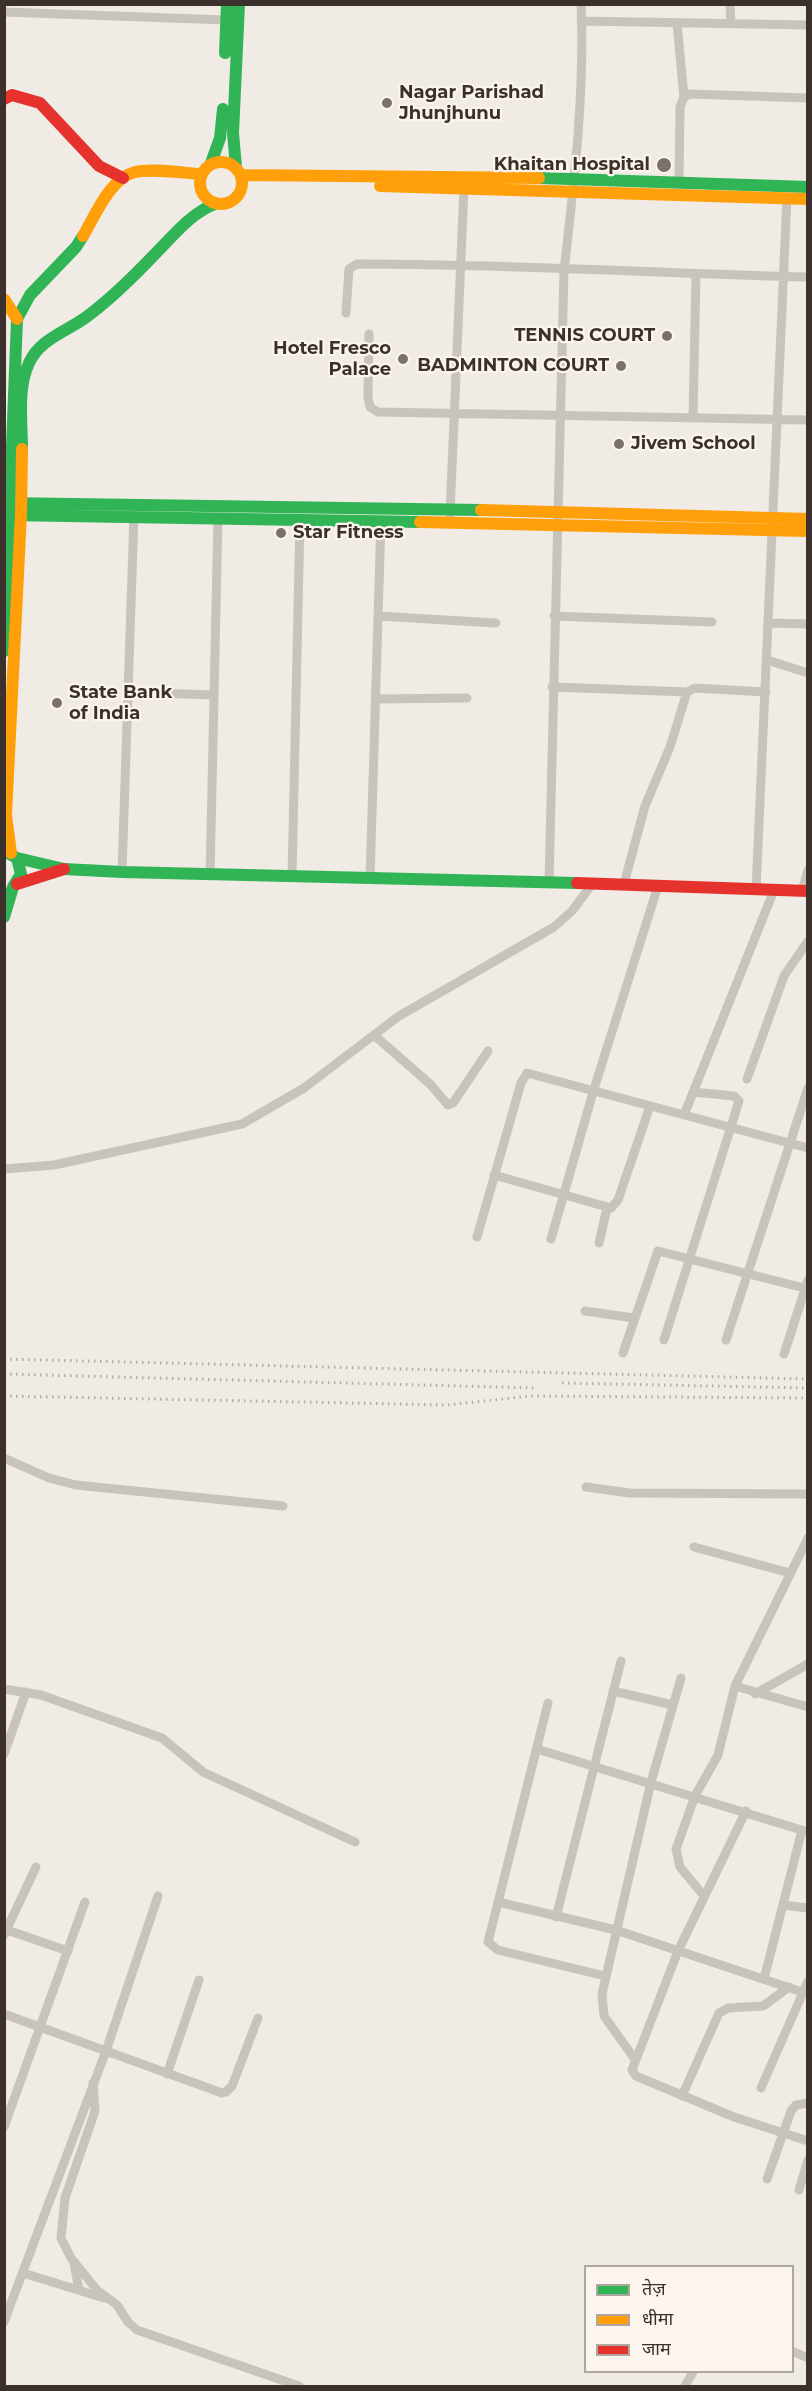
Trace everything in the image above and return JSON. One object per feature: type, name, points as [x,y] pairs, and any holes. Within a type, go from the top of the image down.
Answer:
[{"type":"main road","points":[[215,204],[202,193],[200,184],[201,174],[211,163],[222,126],[227,4]]},
{"type":"main road","points":[[4,651],[12,507],[22,387],[29,362],[46,341],[87,317],[123,287],[194,217],[215,204],[235,199],[240,176],[232,133],[239,4]]},
{"type":"main road","points":[[4,99],[12,95],[40,103],[63,124],[99,168],[111,175],[123,178]]},
{"type":"main road","points":[[211,163],[223,161],[240,176],[787,193],[807,187]]},
{"type":"main road","points":[[4,917],[11,887],[21,874],[11,854],[6,814],[17,319],[30,295],[76,248],[108,195],[123,178],[136,172],[201,174]]},
{"type":"main road","points":[[573,186],[679,183],[787,193],[807,199]]},
{"type":"main road","points":[[4,299],[17,319]]},
{"type":"main road","points":[[12,507],[134,515],[381,521],[558,511],[773,524],[807,531]]},
{"type":"main road","points":[[12,507],[450,516],[557,525],[773,524],[807,519]]},
{"type":"main road","points":[[11,854],[63,868],[122,872],[210,876],[593,883],[805,891]]},
{"type":"main road","points":[[11,887],[63,868]]},
{"type":"street","points":[[549,883],[552,687],[564,271],[573,186],[581,4]]},
{"type":"street","points":[[730,4],[731,24]]},
{"type":"street","points":[[4,12],[226,20]]},
{"type":"street","points":[[581,21],[807,26]]},
{"type":"street","points":[[677,23],[684,97],[680,107],[679,183]]},
{"type":"street","points":[[684,97],[690,94],[807,98]]},
{"type":"street","points":[[450,516],[464,182]]},
{"type":"street","points":[[756,890],[787,193]]},
{"type":"street","points":[[346,313],[349,269],[352,265],[459,264],[564,271],[807,277]]},
{"type":"street","points":[[693,418],[696,274]]},
{"type":"street","points":[[369,334],[368,398],[372,409],[383,413],[455,412],[807,420]]},
{"type":"street","points":[[122,872],[134,515]]},
{"type":"street","points":[[210,876],[218,518]]},
{"type":"street","points":[[292,877],[300,520]]},
{"type":"street","points":[[370,878],[381,521]]},
{"type":"street","points":[[378,616],[496,623]]},
{"type":"street","points":[[554,616],[712,622]]},
{"type":"street","points":[[769,623],[807,624]]},
{"type":"street","points":[[767,660],[807,673]]},
{"type":"street","points":[[552,687],[687,693],[695,688],[766,692]]},
{"type":"street","points":[[127,692],[213,695]]},
{"type":"street","points":[[624,885],[642,814],[670,747],[687,693]]},
{"type":"street","points":[[376,699],[467,698]]},
{"type":"street","points":[[805,891],[807,870]]},
{"type":"street","points":[[4,1169],[54,1165],[242,1124],[304,1088],[374,1035],[433,995],[554,927],[572,911],[593,883]]},
{"type":"street","points":[[551,1239],[594,1089],[658,886]]},
{"type":"street","points":[[684,1115],[774,890]]},
{"type":"street","points":[[747,1078],[784,975],[807,941]]},
{"type":"street","points":[[374,1035],[430,1084],[448,1105],[453,1103],[488,1050]]},
{"type":"street","points":[[477,1237],[525,1075],[534,1074],[594,1089],[807,1148]]},
{"type":"street","points":[[726,1340],[807,1088]]},
{"type":"street","points":[[664,1340],[731,1128],[738,1098],[693,1092]]},
{"type":"street","points":[[494,1174],[563,1196],[607,1208],[614,1207],[650,1106]]},
{"type":"street","points":[[599,1243],[607,1208]]},
{"type":"street","points":[[623,1353],[656,1252],[663,1251],[747,1275],[807,1286],[784,1353]]},
{"type":"street","points":[[585,1311],[634,1318]]},
{"type":"street","points":[[4,1458],[49,1479],[76,1485],[283,1506]]},
{"type":"street","points":[[586,1487],[630,1493],[807,1494]]},
{"type":"street","points":[[704,1896],[680,1867],[675,1854],[695,1796],[718,1755],[735,1686],[807,1538]]},
{"type":"street","points":[[694,1547],[790,1573]]},
{"type":"street","points":[[556,1917],[621,1661]]},
{"type":"street","points":[[755,1694],[807,1664]]},
{"type":"street","points":[[634,2058],[604,2016],[602,1994],[651,1782],[681,1678]]},
{"type":"street","points":[[735,1686],[755,1694],[807,1707]]},
{"type":"street","points":[[4,1689],[26,1692],[162,1738],[203,1772],[355,1842]]},
{"type":"street","points":[[613,1690],[673,1705]]},
{"type":"street","points":[[4,1754],[26,1692]]},
{"type":"street","points":[[548,1703],[488,1938],[493,1948],[606,1977]]},
{"type":"street","points":[[537,1749],[746,1811],[805,1831],[764,1979]]},
{"type":"street","points":[[746,1811],[678,1951],[634,2058],[632,2070],[636,2076],[682,2096],[807,2141]]},
{"type":"street","points":[[36,1867],[5,1931],[68,1951]]},
{"type":"street","points":[[4,2322],[106,2051],[158,1896]]},
{"type":"street","points":[[4,2127],[85,1902]]},
{"type":"street","points":[[498,1902],[616,1930],[805,1993]]},
{"type":"street","points":[[783,1905],[807,1908]]},
{"type":"street","points":[[167,2074],[199,1980]]},
{"type":"street","points":[[761,2088],[805,1993],[807,1981]]},
{"type":"street","points":[[682,2096],[719,2013],[728,2008],[763,2006],[789,1987]]},
{"type":"street","points":[[4,2014],[216,2092],[226,2092],[258,2018]]},
{"type":"street","points":[[93,2083],[96,2102],[87,2136],[65,2198],[61,2222],[61,2238],[73,2261],[97,2290],[110,2300],[137,2330],[299,2386]]},
{"type":"street","points":[[767,2179],[782,2132],[793,2108],[807,2103]]},
{"type":"street","points":[[68,2152],[87,2136]]},
{"type":"street","points":[[799,2190],[807,2160]]},
{"type":"street","points":[[43,2218],[61,2222]]},
{"type":"street","points":[[73,2261],[79,2290]]},
{"type":"street","points":[[23,2273],[110,2300]]},
{"type":"railway","points":[[4,1359],[808,1379]]},
{"type":"railway","points":[[4,1374],[535,1388]]},
{"type":"railway","points":[[562,1383],[808,1388]]},
{"type":"railway","points":[[4,1396],[448,1405],[529,1396],[808,1398]]},
{"type":"traffic: fast","points":[[225,53],[227,4]]},
{"type":"traffic: fast","points":[[236,167],[233,133],[239,4]]},
{"type":"traffic: fast","points":[[211,163],[220,138],[223,109]]},
{"type":"traffic: fast","points":[[539,178],[808,187]]},
{"type":"traffic: fast","points":[[22,449],[23,383],[34,354],[48,341],[98,308],[132,278],[183,225],[198,213],[215,204]]},
{"type":"traffic: fast","points":[[4,651],[17,319],[30,295],[76,247],[83,236]]},
{"type":"traffic: fast","points":[[4,503],[481,510]]},
{"type":"traffic: fast","points":[[8,515],[420,522]]},
{"type":"traffic: fast","points":[[4,851],[17,858],[21,874],[13,887],[4,917]]},
{"type":"traffic: fast","points":[[17,858],[64,869],[122,872],[577,883]]},
{"type":"traffic: slow","points":[[221,162],[229,163],[236,168],[241,175],[242,183],[241,191],[236,198],[229,203],[221,204],[213,203],[206,198],[201,191],[200,183],[201,175],[206,168],[213,163],[221,162]]},
{"type":"traffic: slow","points":[[83,236],[104,199],[126,176],[150,170],[201,174]]},
{"type":"traffic: slow","points":[[241,175],[539,178]]},
{"type":"traffic: slow","points":[[380,186],[808,199]]},
{"type":"traffic: slow","points":[[4,299],[17,319]]},
{"type":"traffic: slow","points":[[11,853],[6,815],[21,514],[22,449]]},
{"type":"traffic: slow","points":[[481,510],[808,519]]},
{"type":"traffic: slow","points":[[420,522],[808,531]]},
{"type":"traffic: jam","points":[[4,99],[12,95],[40,103],[99,166],[123,178]]},
{"type":"traffic: jam","points":[[17,884],[64,869]]},
{"type":"traffic: jam","points":[[577,883],[808,891]]},
{"type":"place","name":"Nagar Parishad Jhunjhunu","points":[[387,103]]},
{"type":"place","name":"Khaitan Hospital","points":[[664,165]]},
{"type":"place","name":"TENNIS COURT","points":[[667,336]]},
{"type":"place","name":"Hotel Fresco Palace","points":[[403,359]]},
{"type":"place","name":"BADMINTON COURT","points":[[621,366]]},
{"type":"place","name":"Jivem School","points":[[619,444]]},
{"type":"place","name":"Star Fitness","points":[[281,533]]},
{"type":"place","name":"State Bank of India","points":[[57,703]]}]
